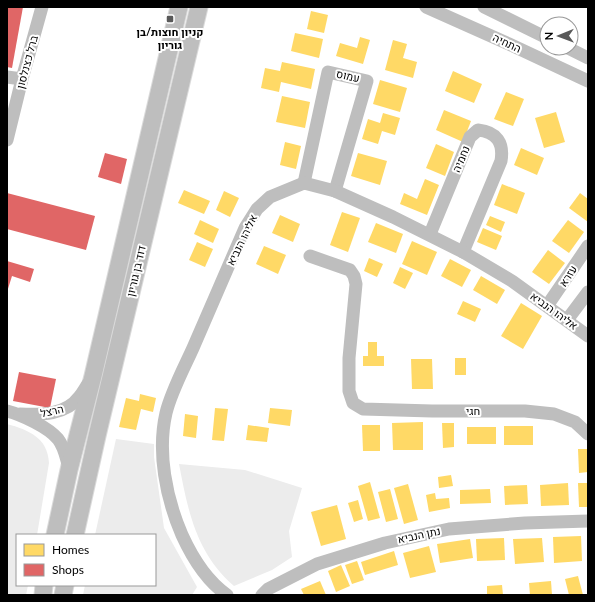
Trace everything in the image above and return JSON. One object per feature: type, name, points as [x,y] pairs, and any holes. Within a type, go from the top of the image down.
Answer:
[{"type":"main road","name":"דוד בן גוריון","points":[[55,534],[69,470],[93,376],[179,7]]},
{"type":"main road","name":"דוד בן גוריון","points":[[75,534],[97,436],[199,7]]},
{"type":"street","name":"ברל כצנלסון","points":[[7,140],[42,7]]},
{"type":"street","name":"התחיה","points":[[426,7],[588,81]]},
{"type":"street","name":"התחיה","points":[[484,7],[539,34]]},
{"type":"street","points":[[579,54],[588,58]]},
{"type":"street","name":"עמוס","points":[[304,182],[328,72],[368,80],[335,191]]},
{"type":"street","points":[[7,77],[22,79]]},
{"type":"street","name":"נחמיה","points":[[430,234],[470,137],[478,130],[487,131],[500,142],[502,151],[501,161],[463,252]]},
{"type":"street","name":"אליהו הנביא","points":[[227,595],[216,588],[190,552],[175,518],[165,481],[163,442],[166,413],[177,384],[245,228],[257,209],[270,197],[304,182],[335,191],[430,234],[463,252],[512,281],[588,336]]},
{"type":"street","name":"עזרא","points":[[547,306],[588,246]]},
{"type":"street","name":"חגי","points":[[310,256],[350,270],[354,276],[356,284],[349,358],[350,391],[353,403],[363,409],[525,411],[554,414],[575,422],[588,434]]},
{"type":"street","points":[[567,320],[588,292]]},
{"type":"street","name":"הרצל","points":[[13,413],[38,415],[55,412],[68,407],[79,398],[93,376]]},
{"type":"street","name":"הרצל","points":[[13,413],[47,430],[58,439],[65,451],[69,470]]},
{"type":"street","name":"נתן הנביא","points":[[262,595],[268,589],[317,564],[384,543],[449,529],[525,522],[588,521]]},
{"type":"shaded area","points":[[7,424],[23,429],[36,436],[45,447],[48,454],[49,463],[37,534],[16,534],[16,586],[28,586],[26,595],[7,595]]},
{"type":"shaded area","points":[[116,439],[154,444],[154,457],[164,528],[197,587],[192,595],[83,595],[85,586],[156,586],[156,534],[95,534]]},
{"type":"shaded area","points":[[179,464],[245,470],[302,488],[289,531],[292,557],[272,570],[234,586],[221,573],[202,545],[190,515]]},
{"type":"building: Homes","points":[[311,11],[328,15],[324,33],[307,29]]},
{"type":"building: Homes","points":[[295,33],[323,39],[319,58],[291,51]]},
{"type":"building: Homes","points":[[360,37],[370,40],[363,64],[336,56],[340,43],[357,48]]},
{"type":"building: Homes","points":[[393,40],[407,44],[403,58],[417,62],[413,78],[385,70]]},
{"type":"building: Homes","points":[[282,62],[315,69],[311,89],[281,82],[279,92],[261,88],[265,68],[280,71]]},
{"type":"building: Homes","points":[[453,71],[482,84],[474,103],[445,91]]},
{"type":"building: Homes","points":[[380,80],[407,88],[400,112],[373,104]]},
{"type":"building: Homes","points":[[506,92],[524,99],[513,126],[494,119]]},
{"type":"building: Homes","points":[[282,96],[310,102],[305,128],[276,122]]},
{"type":"building: Homes","points":[[444,110],[471,121],[463,142],[436,130]]},
{"type":"building: Homes","points":[[556,112],[565,142],[544,148],[535,118]]},
{"type":"building: Homes","points":[[383,113],[400,118],[395,135],[382,131],[378,144],[362,139],[368,119],[380,123]]},
{"type":"building: Homes","points":[[285,142],[301,146],[296,169],[280,165]]},
{"type":"building: Homes","points":[[436,144],[454,152],[445,176],[426,168]]},
{"type":"building: Homes","points":[[521,148],[544,158],[537,175],[514,165]]},
{"type":"building: Homes","points":[[358,153],[387,161],[380,185],[351,176]]},
{"type":"building: Homes","points":[[425,179],[439,185],[427,215],[400,204],[404,193],[417,199]]},
{"type":"building: Homes","points":[[502,184],[525,193],[517,214],[494,205]]},
{"type":"building: Homes","points":[[184,190],[210,201],[204,214],[178,203]]},
{"type":"building: Homes","points":[[224,191],[239,198],[230,217],[216,210]]},
{"type":"building: Homes","points":[[580,193],[588,199],[588,222],[569,208]]},
{"type":"building: Homes","points":[[342,212],[360,218],[348,252],[330,245]]},
{"type":"building: Homes","points":[[280,215],[300,224],[293,242],[272,233]]},
{"type":"building: Homes","points":[[490,216],[505,222],[501,232],[486,225]]},
{"type":"building: Homes","points":[[200,220],[219,229],[213,243],[194,234]]},
{"type":"building: Homes","points":[[568,220],[584,232],[569,253],[552,241]]},
{"type":"building: Homes","points":[[376,223],[403,234],[396,253],[368,242]]},
{"type":"building: Homes","points":[[483,228],[502,236],[496,250],[477,242]]},
{"type":"building: Homes","points":[[412,241],[437,252],[427,275],[402,264]]},
{"type":"building: Homes","points":[[197,242],[213,249],[205,267],[189,260]]},
{"type":"building: Homes","points":[[264,246],[286,255],[278,274],[256,264]]},
{"type":"building: Homes","points":[[548,250],[565,263],[549,284],[532,272]]},
{"type":"building: Homes","points":[[369,258],[383,264],[377,277],[364,271]]},
{"type":"building: Homes","points":[[450,259],[471,270],[462,287],[441,276]]},
{"type":"building: Homes","points":[[400,267],[413,273],[405,289],[393,283]]},
{"type":"building: Homes","points":[[481,276],[505,290],[497,304],[473,290]]},
{"type":"building: Homes","points":[[463,301],[481,309],[475,322],[457,314]]},
{"type":"building: Homes","points":[[521,303],[542,316],[523,349],[501,336]]},
{"type":"building: Homes","points":[[368,342],[377,342],[377,356],[384,356],[384,366],[363,366],[363,356],[368,356]]},
{"type":"building: Homes","points":[[455,358],[466,358],[466,375],[455,375]]},
{"type":"building: Homes","points":[[411,359],[432,359],[433,389],[412,389]]},
{"type":"building: Homes","points":[[140,394],[156,398],[153,412],[141,409],[136,430],[119,427],[126,398],[139,401]]},
{"type":"building: Homes","points":[[215,408],[228,409],[224,441],[212,440]]},
{"type":"building: Homes","points":[[270,408],[292,410],[290,426],[268,423]]},
{"type":"building: Homes","points":[[185,414],[198,416],[196,438],[183,436]]},
{"type":"building: Homes","points":[[423,422],[423,450],[393,450],[392,423]]},
{"type":"building: Homes","points":[[442,423],[454,423],[454,447],[443,448]]},
{"type":"building: Homes","points":[[248,425],[269,428],[267,442],[246,440]]},
{"type":"building: Homes","points":[[362,425],[380,425],[380,451],[363,451]]},
{"type":"building: Homes","points":[[504,426],[533,426],[533,445],[504,445]]},
{"type":"building: Homes","points":[[467,427],[496,427],[496,444],[467,444]]},
{"type":"building: Homes","points":[[578,449],[588,449],[588,472],[579,473]]},
{"type":"building: Homes","points":[[451,475],[453,486],[439,488],[438,477]]},
{"type":"building: Homes","points":[[370,482],[380,518],[368,521],[358,486]]},
{"type":"building: Homes","points":[[568,483],[569,505],[541,506],[540,485]]},
{"type":"building: Homes","points":[[578,483],[588,483],[588,507],[579,507]]},
{"type":"building: Homes","points":[[408,484],[418,520],[404,524],[394,488]]},
{"type":"building: Homes","points":[[527,485],[528,504],[505,505],[504,486]]},
{"type":"building: Homes","points":[[390,489],[398,519],[386,522],[378,492]]},
{"type":"building: Homes","points":[[490,489],[491,503],[460,504],[460,490]]},
{"type":"building: Homes","points":[[435,493],[436,499],[449,498],[450,508],[429,512],[426,495]]},
{"type":"building: Homes","points":[[358,500],[363,519],[354,522],[348,503]]},
{"type":"building: Homes","points":[[337,505],[346,539],[321,546],[311,512]]},
{"type":"building: Homes","points":[[581,536],[582,561],[554,563],[553,537]]},
{"type":"building: Homes","points":[[504,538],[505,560],[477,561],[476,539]]},
{"type":"building: Homes","points":[[542,538],[544,562],[515,564],[513,539]]},
{"type":"building: Homes","points":[[470,539],[473,558],[440,563],[437,544]]},
{"type":"building: Homes","points":[[429,546],[436,572],[410,578],[403,553]]},
{"type":"building: Homes","points":[[394,551],[398,565],[365,575],[361,562]]},
{"type":"building: Homes","points":[[357,561],[364,580],[352,584],[345,565]]},
{"type":"building: Homes","points":[[341,565],[350,586],[336,592],[328,571]]},
{"type":"building: Homes","points":[[578,576],[583,595],[569,595],[565,579]]},
{"type":"building: Homes","points":[[320,581],[326,595],[304,595],[301,589]]},
{"type":"building: Homes","points":[[551,581],[552,595],[530,595],[529,583]]},
{"type":"building: Homes","points":[[502,585],[503,595],[487,595],[487,586]]},
{"type":"building: Shops","points":[[7,7],[23,7],[12,68],[7,67]]},
{"type":"building: Shops","points":[[105,153],[127,159],[121,184],[98,177]]},
{"type":"building: Shops","points":[[7,193],[95,216],[86,250],[7,229]]},
{"type":"building: Shops","points":[[7,261],[34,269],[30,282],[12,276],[7,292]]},
{"type":"building: Shops","points":[[19,372],[56,379],[50,408],[13,401]]},
{"type":"place","name":"קניון חוצות/בן גוריון","points":[[170,19]]}]
